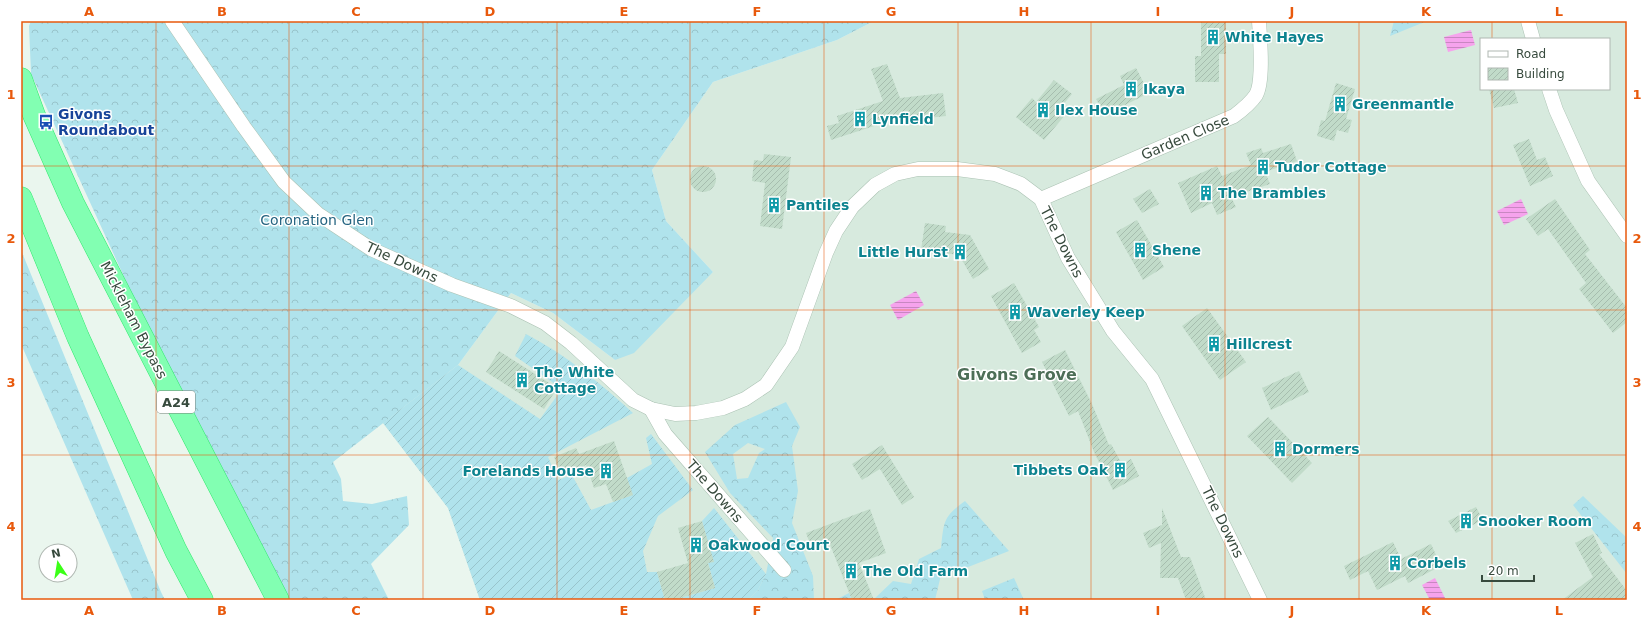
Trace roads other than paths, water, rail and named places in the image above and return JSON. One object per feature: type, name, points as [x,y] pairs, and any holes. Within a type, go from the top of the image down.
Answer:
[{"type":"highway","name":"Mickleham Bypass","points":[[21,79],[34,115],[73,203],[278,600]]},
{"type":"highway","points":[[21,198],[78,337],[176,550],[202,600]]},
{"type":"street","name":"The Downs","points":[[172,21],[244,127],[284,182],[318,214],[371,249],[452,285],[511,306],[545,323],[571,343],[633,400],[651,409],[675,414],[696,413],[716,409],[745,400],[766,385],[792,347],[826,253],[836,231],[852,207],[875,185],[895,174],[918,169],[957,170],[995,174],[1021,184],[1040,199],[1068,258],[1113,331],[1152,379],[1260,600]]},
{"type":"street","name":"Garden Close","points":[[1040,199],[1234,116],[1248,105],[1257,93],[1260,72],[1261,57],[1259,21]]},
{"type":"street","points":[[1528,21],[1533,38]]},
{"type":"street","points":[[1549,90],[1556,110],[1588,181],[1627,236]]},
{"type":"street","name":"The Downs","points":[[651,409],[665,434],[784,570]]},
{"type":"place","name":"White Hayes","points":[[1213,37]]},
{"type":"place","name":"Ikaya","points":[[1131,89]]},
{"type":"place","name":"Greenmantle","points":[[1340,104]]},
{"type":"place","name":"Ilex House","points":[[1043,110]]},
{"type":"place","name":"Lynfield","points":[[860,119]]},
{"type":"place","name":"Givons Roundabout","points":[[46,122]]},
{"type":"place","name":"Tudor Cottage","points":[[1263,167]]},
{"type":"place","name":"The Brambles","points":[[1206,193]]},
{"type":"place","name":"Pantiles","points":[[774,205]]},
{"type":"place","name":"Shene","points":[[1140,250]]},
{"type":"place","name":"Little Hurst","points":[[960,252]]},
{"type":"place","name":"Waverley Keep","points":[[1015,312]]},
{"type":"place","name":"Hillcrest","points":[[1214,344]]},
{"type":"place","name":"The White Cottage","points":[[522,380]]},
{"type":"place","name":"Dormers","points":[[1280,449]]},
{"type":"place","name":"Tibbets Oak","points":[[1120,470]]},
{"type":"place","name":"Forelands House","points":[[606,471]]},
{"type":"place","name":"Snooker Room","points":[[1466,521]]},
{"type":"place","name":"Oakwood Court","points":[[696,545]]},
{"type":"place","name":"Corbels","points":[[1395,563]]},
{"type":"place","name":"The Old Farm","points":[[851,571]]},
{"type":"district","name":"Givons Grove","points":[[1017,374]]},
{"type":"park label","name":"Coronation Glen","points":[[317,220]]}]
